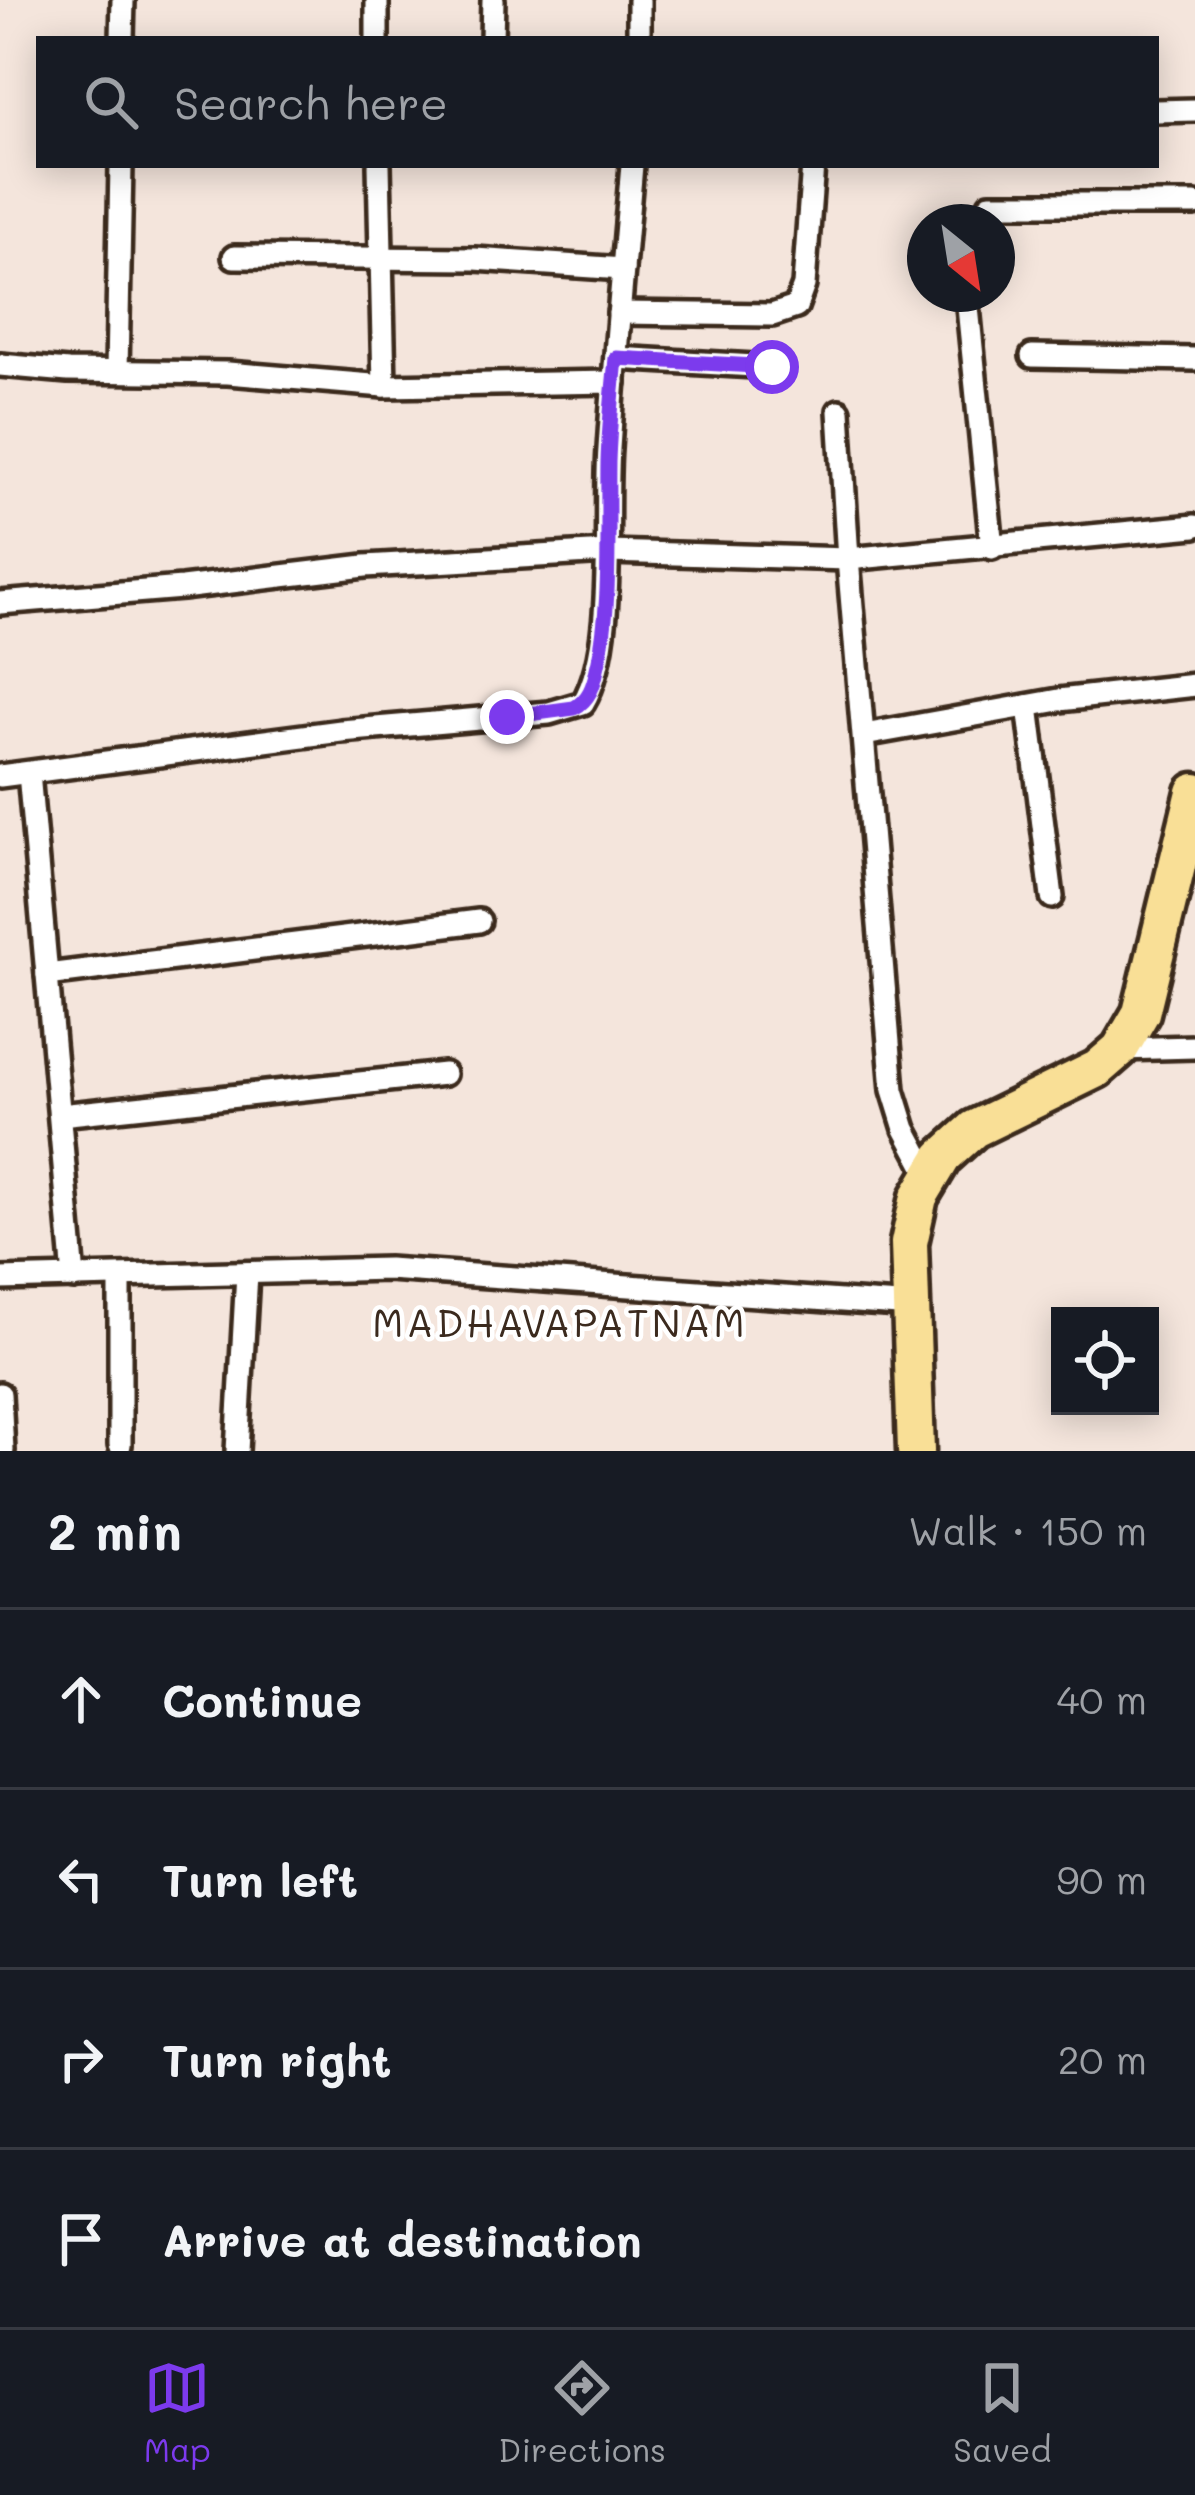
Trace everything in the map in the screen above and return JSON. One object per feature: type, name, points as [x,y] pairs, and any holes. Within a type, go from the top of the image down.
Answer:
[{"type":"main road","points":[[916,1451],[909,1243],[920,1198],[943,1157],[974,1129],[1096,1069],[1120,1049],[1142,1013],[1195,792]]},
{"type":"street","points":[[122,36],[123,0]]},
{"type":"street","points":[[377,0],[377,36]]},
{"type":"street","points":[[492,36],[493,0]]},
{"type":"street","points":[[639,0],[639,36]]},
{"type":"street","points":[[1159,111],[1195,110]]},
{"type":"street","points":[[117,371],[121,168]]},
{"type":"street","points":[[380,168],[384,386]]},
{"type":"street","points":[[0,776],[341,731],[574,708],[583,703],[599,664],[614,382],[632,168]]},
{"type":"street","points":[[619,313],[772,315],[796,307],[804,285],[813,168]]},
{"type":"street","points":[[1015,204],[1195,204]]},
{"type":"street","points":[[234,257],[476,259],[623,269]]},
{"type":"street","points":[[968,312],[992,548]]},
{"type":"street","points":[[1033,356],[1195,359]]},
{"type":"street","points":[[616,358],[772,367]]},
{"type":"street","points":[[0,365],[228,373],[384,386],[614,382]]},
{"type":"street","points":[[839,411],[893,1090],[905,1129],[931,1178]]},
{"type":"street","points":[[0,604],[365,566],[608,552],[848,560],[1195,526]]},
{"type":"street","points":[[864,735],[1159,686],[1195,685]]},
{"type":"street","points":[[1028,706],[1052,897]]},
{"type":"street","points":[[29,773],[74,1278]]},
{"type":"street","points":[[47,975],[479,921]]},
{"type":"street","points":[[1120,1049],[1195,1047]]},
{"type":"street","points":[[60,1115],[444,1074]]},
{"type":"street","points":[[0,1279],[388,1269],[913,1306]]},
{"type":"street","points":[[238,1451],[247,1273]]},
{"type":"street","points":[[120,1276],[120,1445]]},
{"type":"street","points":[[0,1394],[3,1451]]},
{"type":"district","name":"MADHAVAPATNAM","points":[[560,1323]]},
{"type":"route","points":[[507,717],[574,708],[592,689],[599,664],[608,552],[608,456],[616,358],[772,367]]}]
